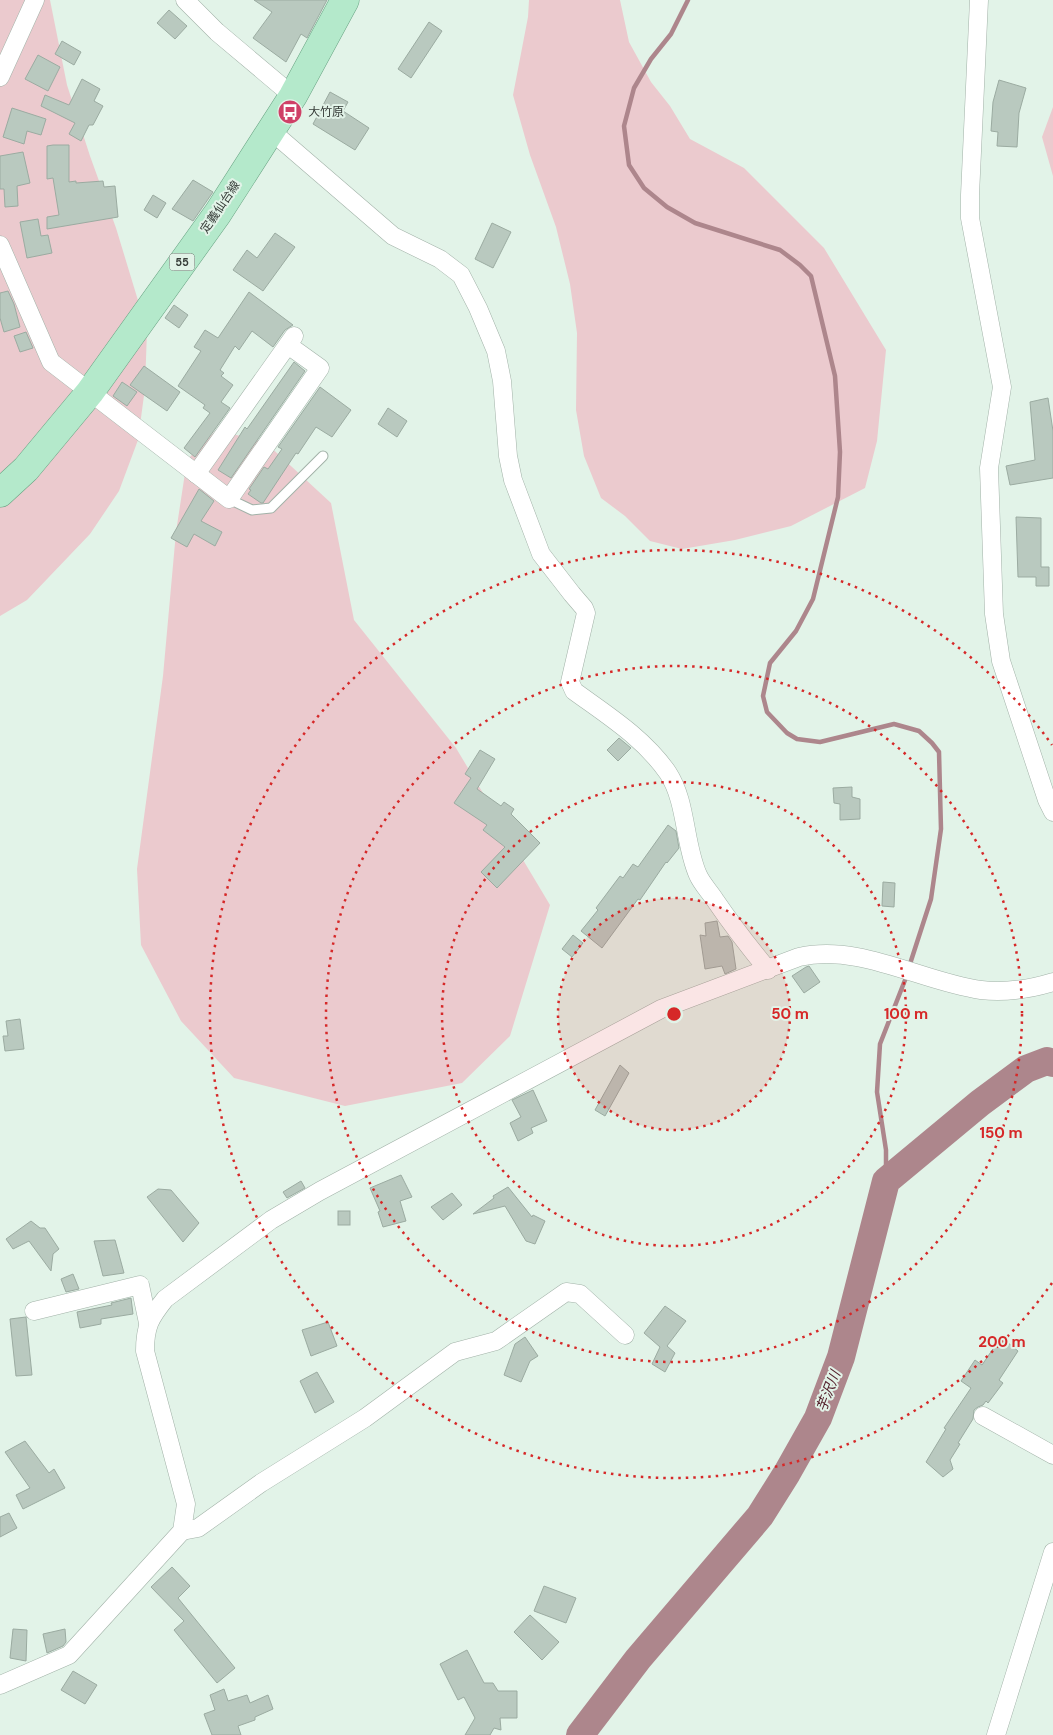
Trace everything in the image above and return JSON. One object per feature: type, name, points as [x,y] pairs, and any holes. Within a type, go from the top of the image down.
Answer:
[{"type":"main road","name":"定義仙台線","points":[[0,494],[26,469],[90,392],[218,213],[293,96],[346,0]]},
{"type":"street","points":[[0,77],[35,0]]},
{"type":"street","points":[[185,0],[217,32],[293,96]]},
{"type":"street","points":[[979,0],[970,218],[1002,388],[989,468],[994,614],[1001,662],[1047,800],[1053,812]]},
{"type":"street","points":[[270,130],[393,236],[440,260],[461,275],[478,308],[496,351],[502,381],[508,456],[516,488],[541,554],[584,608],[586,614],[570,682],[574,691],[624,727],[646,747],[669,775],[682,812],[692,856],[699,876],[740,937],[768,970]]},
{"type":"street","points":[[0,245],[51,362],[196,474],[229,499],[320,368],[291,340],[196,474]]},
{"type":"street","points":[[182,1532],[186,1504],[145,1351],[145,1336],[148,1323],[166,1299],[271,1220],[320,1191],[661,1009],[799,957],[812,954],[842,955],[891,965],[958,985],[983,990],[1028,990],[1053,982]]},
{"type":"street","points":[[34,1311],[140,1285],[148,1323]]},
{"type":"street","points":[[0,1685],[69,1654],[182,1532],[198,1528],[260,1483],[365,1418],[455,1352],[496,1340],[566,1292],[580,1294],[625,1335]]},
{"type":"street","points":[[982,1416],[1053,1455]]},
{"type":"street","points":[[996,1735],[1053,1552]]},
{"type":"lane","points":[[229,499],[252,510],[271,508],[323,456]]},
{"type":"shaded area","points":[[0,0],[50,0],[67,85],[116,228],[147,330],[145,388],[138,440],[119,491],[90,534],[27,600],[0,616]]},
{"type":"shaded area","points":[[529,0],[620,0],[629,42],[651,82],[670,106],[690,139],[744,168],[824,248],[886,350],[877,441],[865,488],[791,526],[735,540],[682,549],[650,541],[625,516],[601,498],[584,456],[576,410],[577,333],[570,284],[556,227],[530,155],[513,95],[528,17]]},
{"type":"shaded area","points":[[1053,107],[1053,176],[1042,137]]},
{"type":"shaded area","points":[[216,430],[265,442],[331,503],[354,620],[456,748],[550,905],[510,1036],[462,1083],[345,1106],[234,1078],[181,1021],[141,945],[137,869],[163,676],[176,532],[187,460]]},
{"type":"building","points":[[254,0],[327,0],[307,38],[301,34],[286,62],[253,38],[272,12]]},
{"type":"building","points":[[169,10],[187,26],[175,39],[157,23]]},
{"type":"building","points":[[429,22],[442,31],[411,78],[398,69]]},
{"type":"building","points":[[62,41],[81,52],[74,65],[55,54]]},
{"type":"building","points":[[38,55],[60,67],[48,91],[25,79]]},
{"type":"building","points":[[82,79],[100,89],[94,101],[103,106],[93,125],[89,125],[81,141],[69,134],[75,123],[41,106],[45,95],[69,105]]},
{"type":"building","points":[[999,80],[1026,88],[1019,113],[1017,147],[997,146],[998,132],[991,131],[993,102]]},
{"type":"building","points":[[330,92],[348,102],[343,111],[369,128],[355,150],[313,124]]},
{"type":"building","points":[[12,108],[46,119],[41,135],[27,131],[24,144],[3,137]]},
{"type":"building","points":[[69,145],[69,182],[103,181],[104,187],[115,186],[118,217],[47,229],[47,217],[59,215],[53,178],[47,179],[47,146]]},
{"type":"building","points":[[23,152],[30,183],[17,186],[18,206],[5,207],[4,189],[0,189],[0,156]]},
{"type":"building","points":[[193,180],[213,192],[193,221],[172,209]]},
{"type":"building","points":[[153,195],[166,203],[157,218],[144,210]]},
{"type":"building","points":[[38,219],[41,236],[48,235],[52,253],[27,258],[20,222]]},
{"type":"building","points":[[492,223],[511,232],[493,268],[475,259]]},
{"type":"building","points":[[275,233],[295,247],[263,291],[233,270],[247,250],[257,258]]},
{"type":"building","points":[[8,291],[14,304],[20,327],[4,332],[0,318],[0,293]]},
{"type":"building","points":[[249,292],[293,325],[285,330],[273,347],[252,331],[239,350],[235,346],[220,370],[224,373],[221,376],[233,385],[221,402],[230,408],[195,457],[184,448],[210,413],[203,408],[205,405],[178,386],[201,351],[194,347],[205,330],[218,338]]},
{"type":"building","points":[[174,305],[188,315],[179,328],[165,318]]},
{"type":"building","points":[[26,332],[33,348],[20,352],[14,336]]},
{"type":"building","points":[[294,362],[305,371],[231,478],[218,470],[245,427],[247,429]]},
{"type":"building","points":[[144,366],[180,392],[167,411],[130,385]]},
{"type":"building","points":[[122,382],[137,392],[127,406],[113,396]]},
{"type":"building","points":[[320,387],[351,410],[332,437],[316,427],[298,454],[296,453],[263,503],[261,503],[248,494],[251,490],[249,489],[264,467],[268,469],[282,449],[278,447]]},
{"type":"building","points":[[1048,398],[1053,431],[1053,478],[1010,485],[1006,466],[1035,460],[1030,402]]},
{"type":"building","points":[[388,408],[407,421],[397,437],[378,424]]},
{"type":"building","points":[[199,489],[214,501],[201,521],[222,532],[215,546],[194,534],[187,547],[171,538]]},
{"type":"building","points":[[1016,517],[1041,518],[1041,567],[1049,567],[1049,586],[1036,586],[1036,577],[1018,577]]},
{"type":"building","points":[[619,738],[631,748],[618,761],[607,750]]},
{"type":"building","points":[[480,750],[495,759],[477,789],[501,806],[504,802],[514,809],[511,814],[540,843],[497,888],[481,872],[505,847],[483,830],[487,825],[454,803],[471,778],[465,774]]},
{"type":"building","points":[[852,787],[852,797],[860,799],[860,819],[840,820],[840,804],[834,803],[833,788]]},
{"type":"building","points":[[668,825],[676,831],[679,848],[666,862],[640,900],[638,899],[602,948],[581,931],[598,910],[596,908],[620,876],[623,878],[633,864],[638,867]]},
{"type":"building","points":[[883,882],[895,883],[894,907],[882,906]]},
{"type":"building","points":[[717,921],[720,937],[728,936],[732,942],[736,969],[725,974],[722,966],[705,969],[700,935],[706,936],[705,923]]},
{"type":"building","points":[[573,935],[583,943],[572,957],[562,949]]},
{"type":"building","points":[[809,966],[820,982],[804,993],[792,976]]},
{"type":"building","points":[[20,1019],[24,1049],[5,1051],[3,1036],[8,1036],[6,1021]]},
{"type":"building","points":[[620,1065],[629,1073],[605,1116],[595,1110]]},
{"type":"building","points":[[533,1090],[547,1121],[531,1128],[533,1133],[518,1141],[510,1123],[521,1117],[512,1100]]},
{"type":"building","points":[[401,1175],[412,1197],[400,1201],[406,1221],[383,1227],[378,1212],[380,1211],[370,1188]]},
{"type":"building","points":[[301,1181],[305,1188],[287,1198],[283,1192]]},
{"type":"building","points":[[508,1187],[532,1217],[533,1215],[545,1221],[535,1244],[526,1241],[505,1206],[473,1214],[494,1198],[493,1196]]},
{"type":"building","points":[[158,1189],[171,1190],[199,1223],[183,1242],[147,1197]]},
{"type":"building","points":[[452,1193],[462,1205],[443,1220],[431,1207]]},
{"type":"building","points":[[338,1211],[350,1211],[350,1225],[338,1225]]},
{"type":"building","points":[[31,1221],[40,1228],[45,1228],[59,1249],[53,1254],[51,1271],[29,1241],[13,1249],[6,1239]]},
{"type":"building","points":[[115,1240],[124,1273],[103,1276],[94,1241]]},
{"type":"building","points":[[73,1274],[79,1289],[66,1292],[61,1279]]},
{"type":"building","points":[[131,1298],[133,1314],[101,1319],[101,1324],[80,1328],[77,1312],[112,1305],[111,1303]]},
{"type":"building","points":[[665,1306],[686,1321],[667,1346],[675,1353],[665,1372],[652,1364],[660,1347],[644,1333]]},
{"type":"building","points":[[26,1317],[32,1375],[16,1376],[10,1319]]},
{"type":"building","points":[[328,1322],[337,1346],[311,1356],[302,1330]]},
{"type":"building","points":[[525,1337],[538,1356],[530,1361],[521,1382],[504,1375],[515,1344]]},
{"type":"building","points":[[1001,1337],[1018,1351],[999,1380],[1003,1383],[988,1403],[986,1401],[974,1410],[973,1419],[950,1460],[953,1469],[943,1477],[926,1462],[946,1429],[944,1428],[971,1388],[961,1381],[975,1360],[982,1365]]},
{"type":"building","points":[[317,1372],[334,1402],[315,1413],[300,1381]]},
{"type":"building","points":[[25,1441],[49,1473],[54,1469],[65,1488],[23,1509],[16,1495],[30,1488],[5,1452]]},
{"type":"building","points":[[9,1513],[17,1528],[0,1537],[0,1517]]},
{"type":"building","points":[[172,1567],[190,1586],[178,1598],[235,1668],[217,1683],[174,1630],[184,1621],[151,1587]]},
{"type":"building","points":[[544,1586],[576,1598],[566,1623],[534,1611]]},
{"type":"building","points":[[530,1615],[559,1642],[542,1660],[514,1632]]},
{"type":"building","points":[[13,1629],[27,1630],[26,1661],[10,1658]]},
{"type":"building","points":[[65,1629],[66,1642],[63,1646],[47,1653],[43,1634]]},
{"type":"building","points":[[467,1650],[484,1683],[493,1683],[498,1691],[517,1691],[517,1718],[500,1718],[501,1730],[494,1728],[490,1735],[465,1735],[475,1718],[464,1697],[458,1700],[440,1664]]},
{"type":"building","points":[[73,1671],[97,1685],[85,1704],[61,1690]]},
{"type":"building","points":[[224,1689],[228,1701],[247,1695],[250,1703],[268,1695],[273,1709],[255,1717],[255,1720],[238,1726],[241,1735],[212,1735],[204,1714],[215,1710],[210,1695]]},
{"type":"waterway","points":[[688,0],[671,34],[651,59],[634,88],[624,126],[629,165],[644,188],[667,207],[695,223],[780,250],[811,276],[835,376],[840,452],[838,497],[813,599],[796,631],[770,663],[763,696],[767,712],[787,733],[797,739],[820,742],[894,724],[919,731],[939,752],[941,829],[931,899],[909,967]]},
{"type":"waterway","points":[[886,1181],[886,1150],[877,1092],[880,1044],[907,975]]},
{"type":"waterway","name":"芋沢川","points":[[580,1735],[638,1659],[760,1516],[818,1418],[841,1357],[886,1181],[980,1103],[1026,1069],[1047,1061],[1053,1063]]},
{"type":"place","name":"大竹原","points":[[290,112]]}]
